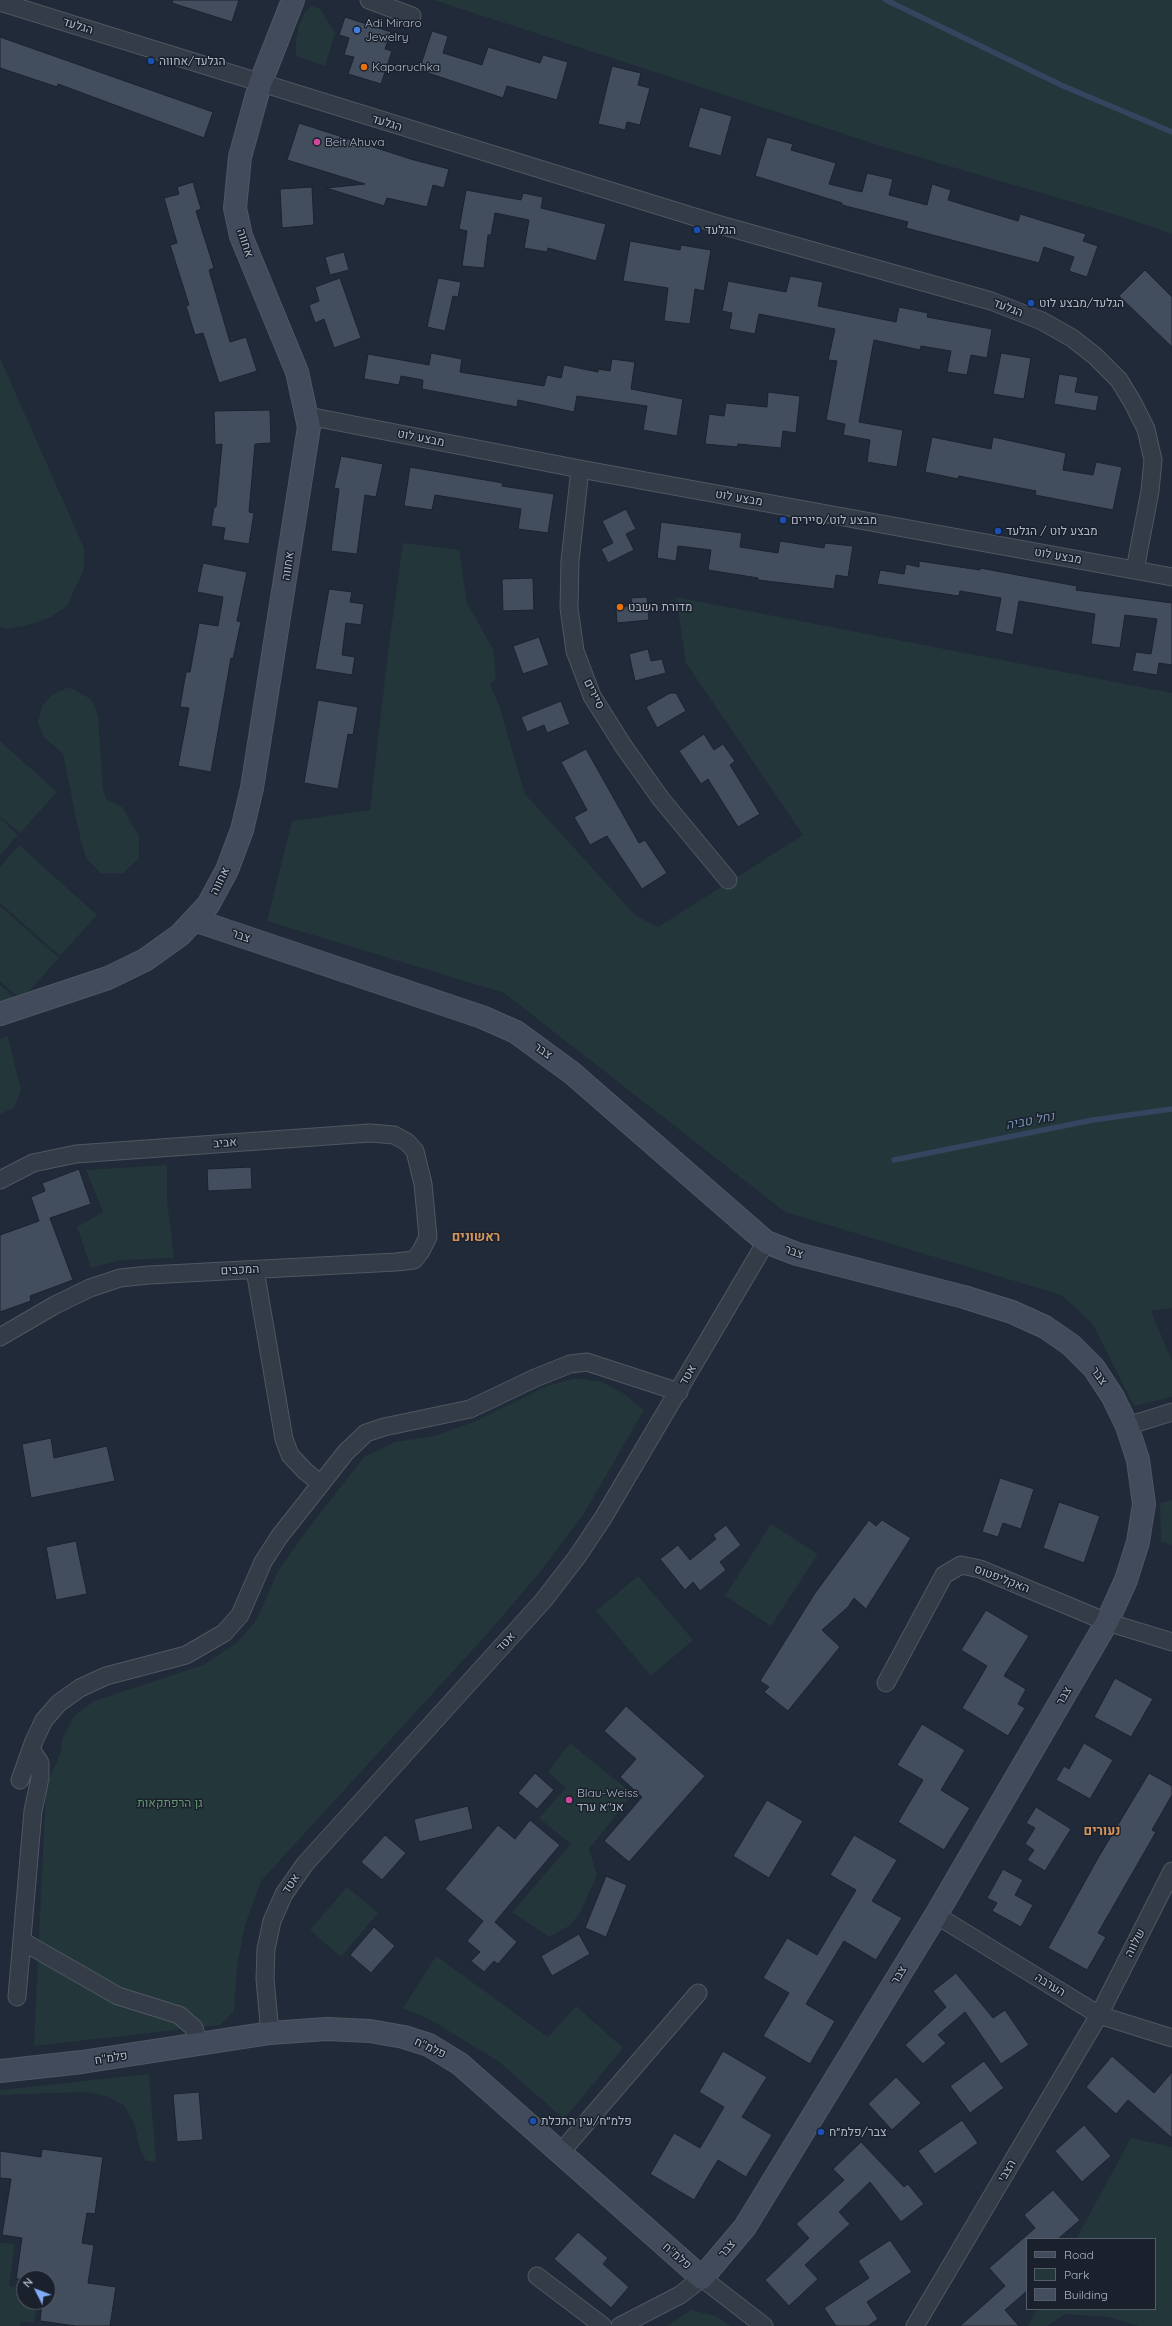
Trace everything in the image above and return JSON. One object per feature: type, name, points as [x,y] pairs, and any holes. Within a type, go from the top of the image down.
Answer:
[{"type":"street","name":"אחווה","points":[[0,1014],[108,978],[145,960],[180,935],[208,905],[227,870],[242,830],[252,788],[304,468],[309,427],[308,416],[297,372],[244,243],[234,208],[240,157],[260,84],[293,0]]},
{"type":"street","points":[[369,0],[412,16]]},
{"type":"street","name":"הגלעד","points":[[0,2],[260,84],[724,226],[991,301],[1042,321],[1072,338],[1095,356],[1119,380],[1146,429],[1152,460],[1150,491],[1135,570]]},
{"type":"street","name":"מבצע לוט","points":[[308,416],[580,469],[1172,577]]},
{"type":"street","name":"סיירים","points":[[580,469],[570,561],[569,608],[575,651],[592,696],[624,747],[661,799],[728,880]]},
{"type":"street","name":"צבר","points":[[194,920],[482,1017],[516,1032],[572,1073],[766,1242],[797,1254],[964,1297],[1012,1312],[1045,1327],[1071,1345],[1094,1368],[1113,1397],[1127,1426],[1138,1460],[1144,1504],[1138,1542],[1126,1580],[1107,1622],[936,1915],[745,2227],[702,2278]]},
{"type":"street","name":"אביב","points":[[0,1180],[33,1163],[76,1154],[370,1133],[394,1135],[407,1142],[415,1151],[423,1184]]},
{"type":"street","name":"המכבים","points":[[0,1337],[55,1305],[90,1288],[120,1278],[414,1260],[421,1251],[428,1237],[423,1184]]},
{"type":"street","name":"אטד","points":[[270,2033],[265,1979],[266,1949],[272,1921],[284,1894],[305,1864],[543,1601],[578,1557],[679,1392],[766,1242]]},
{"type":"street","points":[[255,1270],[284,1440],[290,1455],[304,1471],[321,1484]]},
{"type":"street","points":[[20,1780],[31,1749],[44,1720],[59,1702],[80,1688],[106,1676],[186,1655],[224,1633],[240,1615],[263,1562],[279,1537],[346,1452],[366,1433],[384,1427],[470,1409],[535,1378],[570,1364],[587,1362],[679,1392]]},
{"type":"street","points":[[1127,1426],[1172,1412]]},
{"type":"street","name":"האקליפטוס","points":[[886,1683],[944,1575],[961,1565],[980,1569],[1107,1622],[1172,1642]]},
{"type":"street","points":[[17,1997],[33,1811],[40,1778],[40,1763],[31,1749]]},
{"type":"street","name":"שלווה","points":[[1099,2015],[1172,1871]]},
{"type":"street","name":"הערבה","points":[[936,1915],[1099,2015],[1172,2038]]},
{"type":"street","points":[[22,1941],[118,1996],[179,2015],[194,2028],[199,2044]]},
{"type":"street","points":[[561,2152],[698,1993]]},
{"type":"street","name":"הצבי","points":[[915,2326],[1099,2015]]},
{"type":"street","name":"פלמ\"ח","points":[[0,2071],[82,2062],[270,2033],[327,2029],[370,2031],[404,2037],[428,2045],[460,2064],[702,2278],[764,2326]]},
{"type":"street","points":[[537,2276],[603,2326]]},
{"type":"street","points":[[620,2326],[680,2294],[702,2278]]},
{"type":"green space","points":[[434,0],[1172,0],[1172,234],[1123,217],[884,147]]},
{"type":"green space","points":[[312,6],[320,9],[335,33],[325,66],[296,56],[296,40],[299,25],[305,12]]},
{"type":"green space","points":[[0,358],[84,548],[84,569],[67,606],[51,617],[29,625],[6,629],[0,627]]},
{"type":"green space","points":[[403,543],[459,550],[467,603],[493,649],[496,679],[490,684],[499,705],[525,794],[635,915],[658,927],[803,835],[686,663],[676,597],[1172,693],[1172,1308],[1151,1311],[1172,1361],[1172,1397],[1134,1406],[1092,1323],[1061,1295],[785,1212],[504,993],[267,921],[292,821],[370,810],[389,643]]},
{"type":"green space","points":[[69,687],[91,699],[98,715],[103,789],[106,799],[122,807],[139,836],[139,858],[123,873],[101,873],[86,858],[80,837],[63,754],[44,737],[38,723],[42,706],[52,695]]},
{"type":"green space","points":[[0,741],[57,792],[20,833],[0,816]]},
{"type":"green space","points":[[0,818],[18,835],[0,855]]},
{"type":"green space","points":[[19,845],[97,915],[60,956],[0,903],[0,867]]},
{"type":"green space","points":[[0,906],[59,958],[21,1000],[0,981]]},
{"type":"green space","points":[[0,985],[19,1001],[0,1004]]},
{"type":"green space","points":[[8,1036],[21,1091],[14,1108],[0,1114],[0,1039]]},
{"type":"green space","points":[[167,1165],[167,1199],[174,1258],[122,1260],[91,1268],[77,1227],[103,1212],[86,1170]]},
{"type":"green space","name":"גן הרפתקאות","points":[[577,1378],[602,1382],[623,1393],[644,1410],[583,1515],[540,1572],[489,1632],[261,1881],[245,1925],[237,1967],[234,2011],[220,2025],[34,2046],[46,1787],[60,1754],[62,1739],[74,1716],[94,1701],[203,1665],[238,1642],[257,1619],[278,1571],[311,1525],[364,1457],[395,1442],[434,1436],[476,1421],[547,1386]]},
{"type":"green space","points":[[1172,1500],[1172,1545],[1161,1542],[1160,1503]]},
{"type":"green space","points":[[771,1524],[818,1554],[771,1626],[725,1596]]},
{"type":"green space","points":[[638,1576],[693,1640],[651,1676],[596,1611]]},
{"type":"green space","points":[[570,1743],[633,1794],[589,1849],[597,1875],[581,1911],[571,1925],[549,1937],[512,1912],[571,1844],[539,1818],[566,1788],[548,1772]]},
{"type":"green space","points":[[347,1887],[378,1913],[341,1957],[310,1930]]},
{"type":"green space","points":[[436,1956],[548,2037],[576,2006],[623,2048],[564,2119],[498,2061],[429,2019],[403,2008]]},
{"type":"green space","points":[[149,2074],[156,2162],[146,2161],[140,2150],[135,2126],[124,2105],[106,2096],[86,2092],[0,2095],[0,2090]]},
{"type":"green space","points":[[1131,2138],[1172,2147],[1172,2326],[1138,2326],[1108,2317],[1065,2314],[1047,2326],[1028,2326],[1036,2310],[1156,2310],[1156,2238],[1077,2238]]},
{"type":"green space","points":[[0,2242],[15,2244],[9,2286],[16,2287],[16,2310],[36,2310],[34,2323],[21,2321],[20,2326],[0,2326]]},
{"type":"green space","points":[[691,2310],[716,2316],[730,2326],[667,2326]]},
{"type":"building","points":[[173,0],[239,0],[232,22],[172,3]]},
{"type":"building","points":[[345,17],[391,32],[385,49],[392,51],[381,84],[348,74],[354,57],[344,55],[349,38],[339,35]]},
{"type":"building","points":[[432,31],[448,36],[443,53],[482,65],[488,47],[540,63],[543,55],[568,62],[557,100],[507,86],[503,98],[419,70]]},
{"type":"building","points":[[0,37],[213,112],[204,138],[58,84],[57,87],[0,68]]},
{"type":"building","points":[[612,66],[641,73],[638,85],[650,88],[640,125],[627,122],[625,130],[598,124]]},
{"type":"building","points":[[700,107],[732,116],[721,156],[688,147]]},
{"type":"building","points":[[299,123],[414,160],[449,169],[444,188],[433,185],[427,207],[387,198],[384,206],[326,188],[365,184],[287,160]]},
{"type":"building","points":[[767,137],[793,144],[791,150],[836,163],[829,184],[862,192],[867,173],[893,179],[889,195],[927,205],[932,184],[951,190],[948,200],[1018,221],[1020,214],[1086,234],[1083,241],[1098,246],[1087,277],[1069,271],[1074,257],[1044,247],[1039,263],[906,228],[908,222],[842,205],[842,203],[755,176]]},
{"type":"building","points":[[193,182],[201,209],[196,211],[214,268],[209,270],[230,342],[246,337],[257,371],[219,383],[203,333],[195,335],[186,306],[189,305],[170,245],[177,243],[164,198],[179,194],[177,187]]},
{"type":"building","points":[[312,187],[314,225],[282,228],[280,189]]},
{"type":"building","points":[[466,190],[521,200],[523,193],[543,197],[541,208],[606,224],[596,261],[548,248],[547,252],[524,248],[529,220],[495,213],[491,235],[488,235],[484,268],[462,266],[467,231],[459,229]]},
{"type":"building","points":[[630,241],[680,250],[681,245],[711,250],[704,291],[695,289],[690,324],[664,321],[668,288],[623,281]]},
{"type":"building","points":[[344,252],[349,270],[330,275],[325,257]]},
{"type":"building","points":[[1145,270],[1172,297],[1172,347],[1119,296]]},
{"type":"building","points":[[790,276],[823,282],[818,306],[896,322],[899,307],[928,313],[927,317],[992,329],[987,358],[971,355],[967,375],[947,372],[951,351],[921,346],[920,350],[874,340],[859,422],[903,430],[897,467],[867,462],[870,440],[843,435],[845,424],[826,420],[837,361],[828,360],[835,329],[759,314],[755,334],[729,329],[732,313],[722,311],[728,281],[786,292]]},
{"type":"building","points":[[340,278],[361,338],[334,348],[324,319],[315,323],[309,305],[319,301],[315,287]]},
{"type":"building","points":[[438,278],[461,282],[458,297],[453,296],[445,331],[427,327]]},
{"type":"building","points":[[431,353],[462,359],[460,372],[544,386],[547,375],[561,378],[564,365],[598,372],[598,369],[610,371],[612,359],[635,362],[631,389],[683,399],[677,436],[643,430],[647,406],[577,396],[574,412],[518,400],[517,407],[422,389],[423,380],[401,376],[399,385],[364,379],[368,354],[429,365]]},
{"type":"building","points":[[1001,353],[1031,358],[1024,399],[993,394]]},
{"type":"building","points":[[1059,374],[1078,377],[1075,392],[1099,396],[1096,411],[1054,404]]},
{"type":"building","points":[[768,392],[800,396],[796,433],[783,431],[781,448],[738,444],[737,447],[705,444],[709,414],[724,416],[726,403],[767,407]]},
{"type":"building","points":[[270,410],[271,443],[255,444],[249,512],[254,513],[249,544],[223,540],[225,528],[211,526],[214,507],[216,507],[222,444],[215,445],[214,411]]},
{"type":"building","points":[[932,437],[991,449],[993,437],[1066,453],[1063,470],[1093,475],[1096,462],[1122,467],[1113,510],[1035,495],[1036,491],[959,476],[958,479],[925,472]]},
{"type":"building","points":[[341,456],[383,464],[376,497],[365,495],[357,554],[331,551],[339,489],[334,488]]},
{"type":"building","points":[[410,467],[503,483],[502,486],[554,494],[548,533],[518,529],[521,509],[435,495],[432,510],[404,506]]},
{"type":"building","points":[[626,509],[636,529],[626,534],[634,550],[608,563],[601,549],[613,543],[602,521]]},
{"type":"building","points":[[661,522],[742,533],[740,547],[778,553],[780,541],[824,548],[825,543],[853,546],[848,577],[836,575],[834,589],[758,580],[758,578],[708,570],[711,550],[678,546],[676,561],[657,558]]},
{"type":"building","points":[[919,561],[980,570],[980,568],[1077,586],[1076,590],[1172,603],[1172,665],[1159,663],[1157,675],[1132,671],[1136,652],[1151,654],[1157,619],[1125,615],[1120,648],[1091,644],[1095,614],[1019,601],[1013,635],[995,631],[1001,598],[960,591],[959,596],[877,584],[880,570],[904,574],[906,564],[919,567]]},
{"type":"building","points":[[203,563],[247,572],[237,621],[241,622],[233,659],[231,658],[211,772],[178,766],[189,708],[180,707],[186,672],[190,672],[199,623],[218,626],[223,597],[197,592]]},
{"type":"building","points":[[533,578],[534,610],[503,611],[502,579]]},
{"type":"building","points":[[329,589],[352,592],[350,602],[364,604],[361,625],[346,623],[342,655],[355,657],[352,675],[315,669]]},
{"type":"building","points":[[647,597],[649,620],[617,623],[616,610],[632,604],[631,598]]},
{"type":"building","points":[[539,637],[549,665],[523,674],[513,646]]},
{"type":"building","points":[[648,649],[651,661],[662,659],[666,673],[635,681],[629,654]]},
{"type":"building","points":[[670,693],[676,693],[686,711],[657,728],[646,707]]},
{"type":"building","points":[[318,700],[358,707],[353,735],[348,734],[338,789],[304,783]]},
{"type":"building","points":[[561,701],[570,724],[547,733],[544,725],[527,732],[521,717]]},
{"type":"building","points":[[704,734],[714,750],[723,744],[735,761],[730,765],[760,814],[738,827],[708,779],[701,784],[679,751]]},
{"type":"building","points":[[586,749],[639,843],[645,840],[667,873],[642,889],[607,836],[590,845],[574,817],[587,810],[561,762]]},
{"type":"building","points":[[251,1167],[252,1189],[208,1191],[207,1169]]},
{"type":"building","points":[[79,1169],[91,1204],[50,1218],[73,1280],[30,1296],[31,1301],[0,1312],[0,1235],[39,1221],[31,1197],[45,1191],[42,1183]]},
{"type":"building","points":[[51,1438],[54,1458],[107,1446],[115,1481],[31,1498],[22,1444]]},
{"type":"building","points":[[1000,1478],[1034,1489],[1021,1529],[1003,1523],[998,1537],[982,1532]]},
{"type":"building","points":[[1059,1502],[1100,1516],[1084,1563],[1043,1548]]},
{"type":"building","points":[[869,1520],[876,1526],[882,1520],[911,1538],[866,1609],[854,1598],[848,1607],[822,1630],[840,1647],[788,1711],[764,1692],[769,1687],[760,1681],[815,1593]]},
{"type":"building","points":[[726,1525],[741,1545],[720,1562],[726,1570],[700,1591],[693,1582],[685,1590],[660,1559],[678,1545],[690,1560],[716,1539],[713,1535]]},
{"type":"building","points":[[76,1541],[87,1594],[56,1600],[46,1547]]},
{"type":"building","points":[[986,1610],[1029,1636],[1004,1676],[1026,1689],[1018,1704],[1025,1708],[1008,1736],[962,1708],[987,1666],[961,1650]]},
{"type":"building","points":[[1115,1678],[1153,1699],[1131,1737],[1094,1717]]},
{"type":"building","points":[[626,1706],[705,1776],[629,1862],[604,1841],[642,1797],[620,1777],[636,1759],[604,1731]]},
{"type":"building","points":[[922,1724],[965,1750],[941,1790],[970,1808],[944,1850],[898,1822],[923,1780],[897,1765]]},
{"type":"building","points":[[1084,1743],[1113,1760],[1090,1799],[1056,1780],[1064,1766],[1069,1769]]},
{"type":"building","points":[[535,1773],[554,1790],[537,1809],[518,1793]]},
{"type":"building","points":[[1149,1773],[1172,1786],[1172,1795],[1152,1830],[1156,1832],[1098,1933],[1106,1937],[1087,1970],[1048,1948],[1098,1858]]},
{"type":"building","points":[[767,1800],[803,1821],[769,1878],[733,1856]]},
{"type":"building","points":[[468,1806],[473,1829],[419,1842],[414,1819]]},
{"type":"building","points":[[1036,1807],[1071,1829],[1045,1871],[1027,1860],[1034,1850],[1025,1844],[1035,1828],[1026,1823]]},
{"type":"building","points":[[530,1820],[560,1845],[495,1922],[517,1942],[498,1964],[494,1961],[484,1972],[471,1961],[480,1952],[467,1941],[483,1921],[445,1889],[498,1825],[515,1839]]},
{"type":"building","points":[[385,1835],[406,1853],[382,1880],[361,1862]]},
{"type":"building","points":[[854,1835],[897,1860],[872,1901],[902,1918],[876,1960],[844,1941],[806,2004],[835,2021],[810,2064],[763,2036],[789,1993],[763,1978],[787,1938],[817,1955],[856,1890],[830,1875]]},
{"type":"building","points":[[1003,1869],[1023,1880],[1015,1895],[1033,1905],[1021,1927],[992,1911],[997,1903],[987,1898]]},
{"type":"building","points":[[606,1876],[627,1885],[606,1937],[585,1928]]},
{"type":"building","points":[[374,1927],[395,1946],[371,1973],[350,1955]]},
{"type":"building","points":[[579,1934],[590,1954],[552,1976],[541,1956]]},
{"type":"building","points":[[956,1973],[993,2018],[1005,2010],[1029,2045],[1001,2064],[965,2012],[938,2035],[946,2043],[923,2064],[905,2045],[946,2007],[933,1991]]},
{"type":"building","points":[[723,2051],[767,2077],[742,2117],[772,2135],[746,2177],[718,2160],[694,2200],[650,2174],[674,2133],[700,2148],[724,2107],[699,2092]]},
{"type":"building","points":[[1112,2056],[1154,2093],[1172,2072],[1172,2138],[1128,2100],[1116,2114],[1086,2087]]},
{"type":"building","points":[[984,2061],[1004,2088],[970,2113],[950,2086]]},
{"type":"building","points":[[896,2077],[921,2103],[892,2130],[868,2104]]},
{"type":"building","points":[[199,2092],[203,2140],[177,2142],[173,2094]]},
{"type":"building","points":[[962,2120],[978,2143],[935,2174],[918,2151]]},
{"type":"building","points":[[1084,2125],[1111,2156],[1082,2182],[1055,2151]]},
{"type":"building","points":[[861,2142],[904,2187],[908,2184],[924,2204],[901,2222],[870,2182],[839,2212],[850,2224],[805,2265],[818,2279],[789,2306],[765,2280],[809,2238],[796,2224],[844,2180],[833,2169]]},
{"type":"building","points":[[42,2149],[103,2157],[95,2214],[87,2213],[82,2243],[94,2245],[88,2283],[116,2287],[110,2326],[76,2326],[40,2321],[41,2310],[56,2310],[56,2270],[17,2270],[22,2238],[2,2235],[11,2179],[0,2178],[0,2151],[41,2157]]},
{"type":"building","points":[[1053,2190],[1080,2220],[1059,2238],[1026,2238],[1026,2292],[1005,2310],[1019,2326],[960,2326],[1005,2286],[989,2268],[1035,2228],[1024,2215]]},
{"type":"building","points":[[578,2232],[608,2258],[603,2264],[629,2287],[611,2308],[554,2259]]},
{"type":"building","points":[[890,2240],[912,2272],[867,2302],[878,2319],[868,2326],[836,2326],[824,2308],[869,2278],[858,2261]]},
{"type":"waterway","points":[[886,0],[1061,85],[1172,132]]},
{"type":"waterway","name":"נחל טביה","points":[[894,1160],[1093,1120],[1172,1109]]},
{"type":"place","name":"Adi Miraro Jewelry","points":[[357,30]]},
{"type":"place","name":"הגלעד/אחווה","points":[[151,61]]},
{"type":"place","name":"Kaparuchka","points":[[364,67]]},
{"type":"place","name":"Beit Ahuva","points":[[317,142]]},
{"type":"place","name":"הגלעד","points":[[697,230]]},
{"type":"place","name":"הגלעד/מבצע לוט","points":[[1031,303]]},
{"type":"place","name":"מבצע לוט/סיירים","points":[[783,520]]},
{"type":"place","name":"מבצע לוט / הגלעד","points":[[998,531]]},
{"type":"place","name":"מדורת השבט","points":[[620,607]]},
{"type":"place","name":"Blau-Weiss אנ\"א ערד","points":[[569,1800]]},
{"type":"place","name":"פלמ״ח/עין התכלת","points":[[533,2121]]},
{"type":"place","name":"צבר/פלמ״ח","points":[[821,2132]]},
{"type":"district","name":"ראשונים","points":[[476,1237]]},
{"type":"district","name":"נעורים","points":[[1102,1831]]}]
